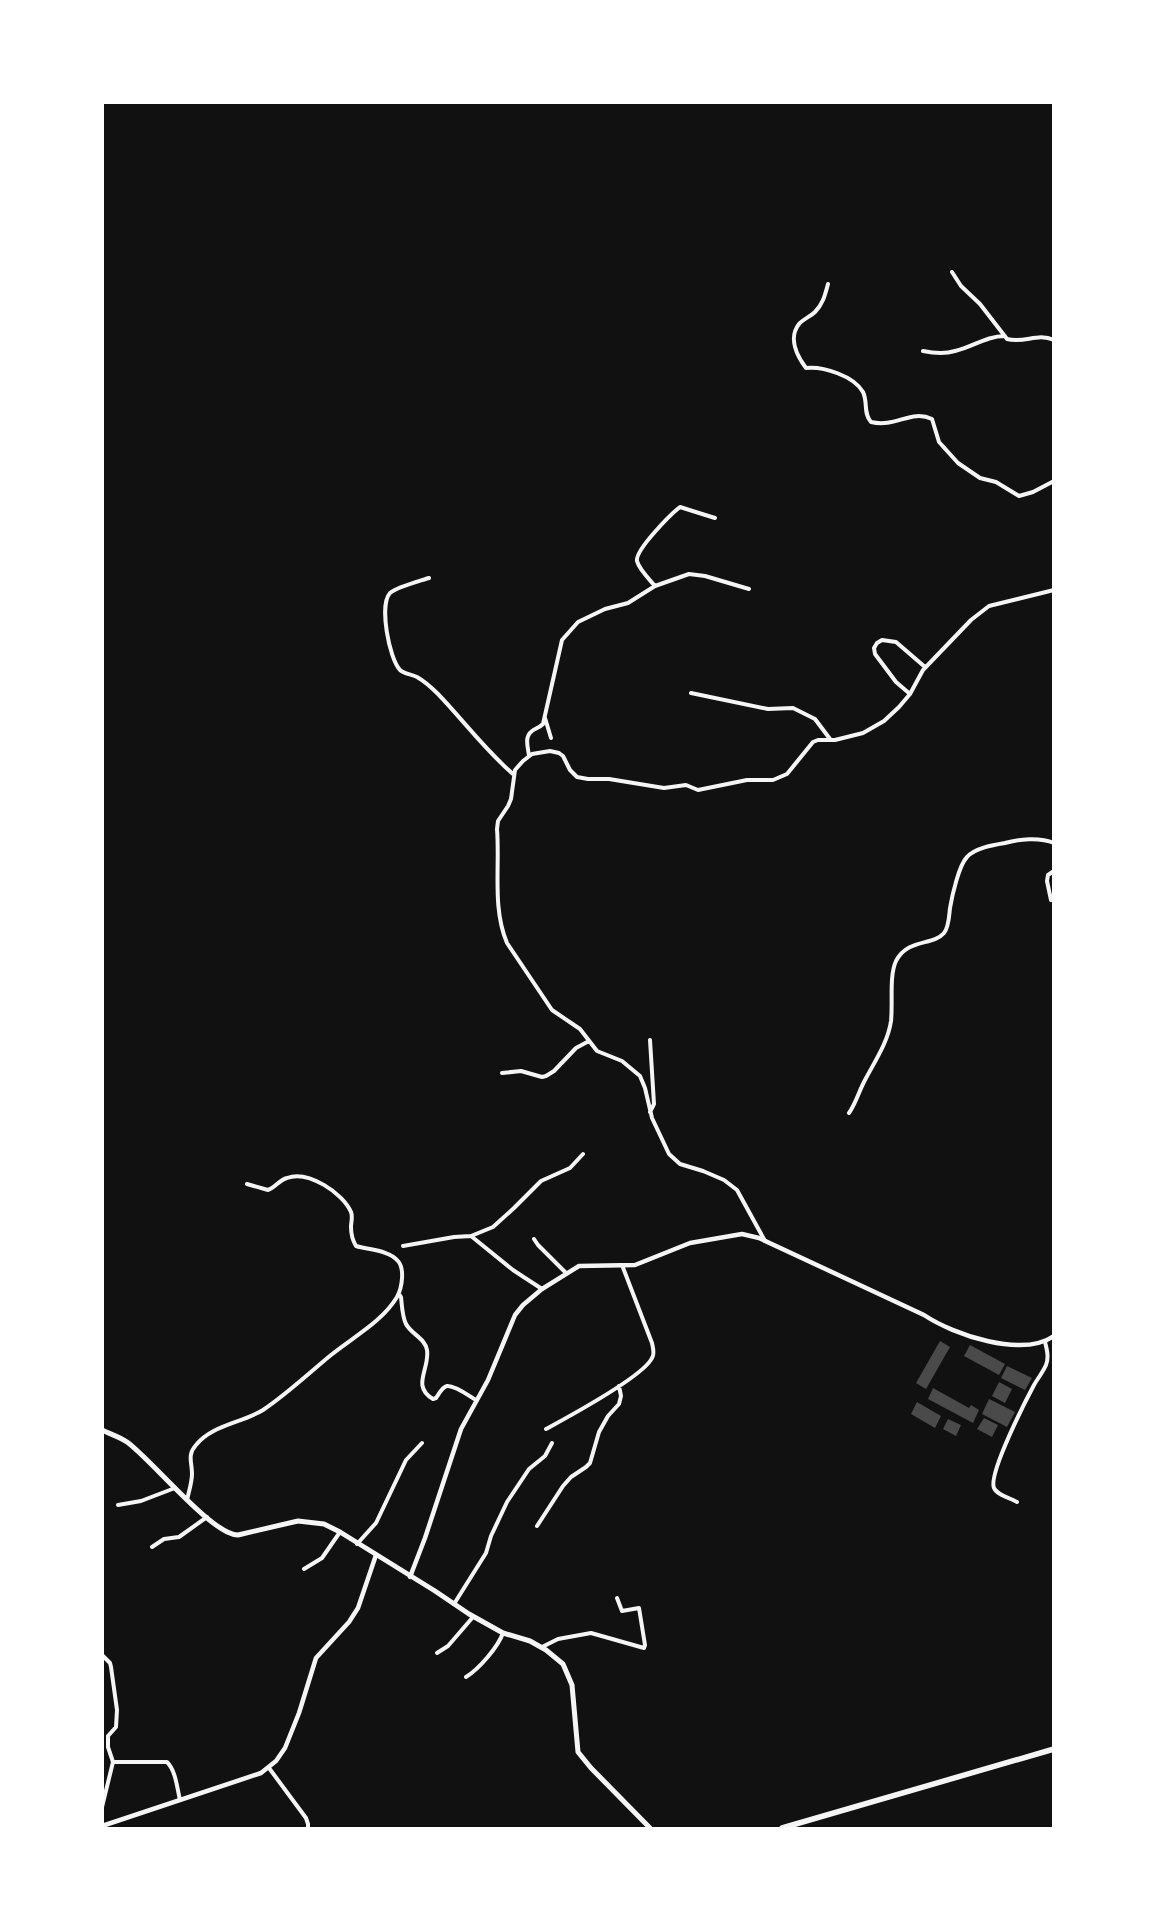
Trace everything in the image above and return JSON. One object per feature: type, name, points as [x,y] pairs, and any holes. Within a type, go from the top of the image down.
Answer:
[{"type":"highway","points":[[782,1828],[1054,1749]]},
{"type":"main road","points":[[102,1430],[126,1441],[187,1500],[225,1532],[234,1535],[298,1520],[324,1524],[503,1633],[530,1641],[542,1647],[563,1664],[568,1672],[572,1684],[578,1752],[591,1768],[650,1828]]},
{"type":"street","points":[[952,272],[961,286],[980,304],[1007,339],[1022,342],[1032,338],[1047,337],[1054,340]]},
{"type":"street","points":[[828,284],[824,299],[814,313],[800,323],[794,333],[799,359],[806,368],[815,367],[846,377],[863,392],[866,417],[871,422],[890,424],[914,416],[924,416],[932,419],[939,442],[958,463],[980,478],[996,482],[1018,496],[1034,492],[1054,482]]},
{"type":"street","points":[[923,351],[954,352],[982,340],[995,336],[1005,336]]},
{"type":"street","points":[[655,586],[637,562],[637,556],[641,548],[673,512],[680,507],[715,518]]},
{"type":"street","points":[[529,756],[528,737],[534,730],[541,727],[559,648],[567,633],[578,622],[605,609],[628,603],[655,586],[689,574],[705,576],[749,589]]},
{"type":"street","points":[[429,578],[391,592],[387,598],[385,619],[390,649],[400,670],[418,677],[434,691],[493,757],[513,774]]},
{"type":"street","points":[[765,1241],[739,1192],[734,1187],[724,1180],[703,1171],[680,1164],[669,1154],[650,1112],[645,1088],[640,1076],[622,1061],[597,1051],[580,1028],[554,1012],[507,943],[502,930],[497,869],[497,829],[498,822],[511,799],[513,774],[529,756],[550,751],[563,756],[570,770],[577,777],[588,779],[609,779],[664,788],[686,785],[698,790],[747,780],[773,780],[787,774],[813,742],[818,740],[835,740],[863,733],[884,721],[910,694],[925,667],[971,620],[989,606],[1054,590]]},
{"type":"street","points":[[910,694],[896,682],[875,654],[874,648],[876,643],[882,640],[896,642],[925,667]]},
{"type":"street","points":[[691,693],[768,708],[793,708],[815,719],[830,740]]},
{"type":"street","points":[[544,717],[551,738]]},
{"type":"street","points":[[848,1114],[854,1107],[865,1079],[874,1066],[890,1024],[893,1003],[893,980],[897,960],[912,945],[937,938],[944,934],[948,926],[951,903],[966,858],[988,847],[1012,841],[1048,840],[1054,843]]},
{"type":"street","points":[[1052,900],[1047,881],[1048,875],[1054,871]]},
{"type":"street","points":[[650,1040],[654,1104],[650,1112]]},
{"type":"street","points":[[502,1073],[521,1071],[546,1076],[554,1071],[576,1048],[589,1041]]},
{"type":"street","points":[[403,1246],[471,1236],[493,1227],[541,1181],[570,1168],[583,1154]]},
{"type":"street","points":[[187,1500],[192,1475],[191,1451],[200,1440],[211,1432],[241,1422],[264,1410],[332,1354],[364,1331],[384,1312],[398,1294],[403,1270],[400,1263],[394,1257],[356,1246],[352,1230],[352,1215],[344,1200],[338,1194],[303,1177],[285,1178],[268,1190],[247,1184]]},
{"type":"street","points":[[410,1576],[425,1538],[461,1430],[488,1380],[515,1314],[542,1290],[579,1266],[635,1265],[690,1243],[742,1234],[765,1241],[960,1333],[998,1342],[1024,1345],[1045,1342],[1054,1336]]},
{"type":"street","points":[[471,1236],[513,1270],[542,1290]]},
{"type":"street","points":[[534,1239],[566,1273]]},
{"type":"street","points":[[546,1429],[630,1379],[652,1358],[654,1351],[652,1343],[622,1265]]},
{"type":"street","points":[[398,1294],[401,1297],[406,1325],[426,1346],[428,1359],[422,1381],[424,1391],[430,1397],[436,1398],[444,1387],[454,1387],[476,1400]]},
{"type":"street","points":[[1017,1502],[998,1493],[993,1482],[1003,1450],[1046,1364],[1048,1353],[1045,1342]]},
{"type":"street","points":[[537,1526],[563,1486],[571,1477],[590,1463],[599,1432],[608,1416],[620,1404],[619,1386]]},
{"type":"street","points":[[357,1544],[376,1523],[406,1460],[422,1443]]},
{"type":"street","points":[[454,1604],[486,1553],[491,1536],[507,1502],[529,1469],[544,1456],[552,1443]]},
{"type":"street","points":[[118,1505],[141,1501],[175,1488]]},
{"type":"street","points":[[152,1547],[164,1539],[179,1537],[207,1517]]},
{"type":"street","points":[[304,1569],[322,1558],[340,1532]]},
{"type":"street","points":[[103,1825],[261,1773],[269,1768],[284,1748],[299,1714],[316,1658],[349,1622],[358,1608],[376,1556]]},
{"type":"street","points":[[542,1647],[558,1639],[591,1633],[644,1648],[639,1608],[622,1612],[617,1598]]},
{"type":"street","points":[[437,1653],[448,1646],[473,1616]]},
{"type":"street","points":[[466,1677],[477,1668],[497,1645],[503,1633]]},
{"type":"street","points":[[102,1655],[111,1667],[117,1705],[116,1725],[108,1736],[108,1747],[113,1762],[102,1807]]},
{"type":"street","points":[[113,1762],[167,1762],[174,1774],[180,1800]]},
{"type":"street","points":[[269,1768],[306,1818],[308,1828]]},
{"type":"building","points":[[940,1341],[950,1347],[926,1389],[916,1383]]},
{"type":"building","points":[[970,1345],[1005,1364],[999,1375],[964,1356]]},
{"type":"building","points":[[1007,1366],[1032,1378],[1025,1390],[1001,1378]]},
{"type":"building","points":[[999,1382],[1012,1389],[1005,1403],[992,1396]]},
{"type":"building","points":[[933,1388],[969,1408],[971,1405],[979,1410],[973,1423],[928,1399]]},
{"type":"building","points":[[989,1399],[1015,1412],[1007,1427],[982,1414]]},
{"type":"building","points":[[917,1402],[941,1416],[935,1428],[911,1414]]},
{"type":"building","points":[[984,1418],[998,1425],[992,1437],[977,1429]]},
{"type":"building","points":[[948,1419],[961,1425],[956,1436],[943,1429]]}]
